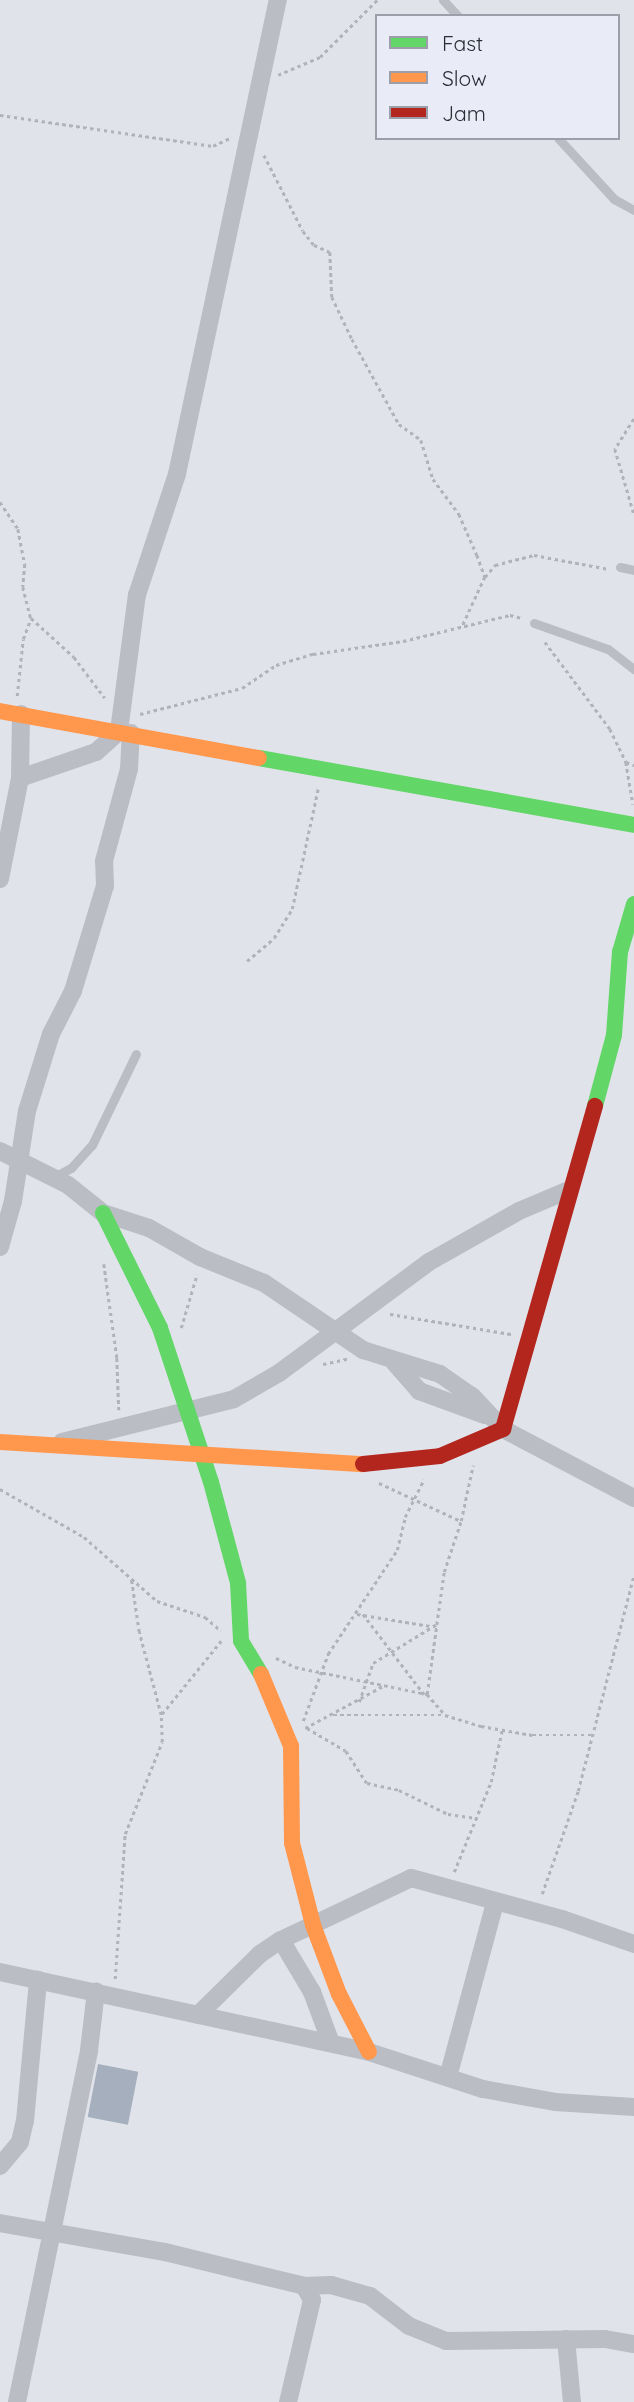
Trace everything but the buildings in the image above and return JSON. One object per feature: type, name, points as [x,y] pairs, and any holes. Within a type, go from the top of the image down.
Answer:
[{"type":"street","points":[[0,1247],[13,1201],[17,1161],[51,1034],[73,991],[105,886],[104,861],[129,769],[123,727],[137,595],[177,474],[278,0]]},
{"type":"street","points":[[0,711],[123,727],[320,769],[634,825]]},
{"type":"street","points":[[0,879],[20,778],[20,714]]},
{"type":"street","points":[[20,778],[96,752],[123,727]]},
{"type":"street","points":[[0,1442],[55,1443],[356,1465],[440,1456],[498,1424],[528,1338],[614,1035],[620,951],[634,904]]},
{"type":"street","points":[[0,1151],[54,1178],[103,1213],[149,1228],[200,1257],[264,1283],[334,1334],[386,1360],[440,1374],[472,1396],[498,1424]]},
{"type":"street","points":[[55,1443],[185,1408],[234,1399],[334,1334],[429,1262],[519,1211],[569,1190]]},
{"type":"street","points":[[103,1213],[151,1307],[200,1455],[238,1583],[239,1628],[245,1648],[262,1675],[291,1746],[292,1843],[313,1925],[339,1994],[369,2052]]},
{"type":"street","points":[[386,1360],[419,1391],[498,1424],[634,1499]]},
{"type":"street","points":[[198,2015],[260,1954],[281,1940],[400,1881],[421,1879],[634,1944]]},
{"type":"street","points":[[448,2077],[469,2014],[495,1903]]},
{"type":"street","points":[[281,1940],[312,1992],[331,2043]]},
{"type":"street","points":[[0,1972],[115,1994],[198,2015],[331,2043],[448,2077],[555,2102],[634,2107]]},
{"type":"street","points":[[0,2166],[20,2142],[25,2121],[38,1980]]},
{"type":"street","points":[[17,2402],[89,2050],[96,1990]]},
{"type":"street","points":[[0,2223],[51,2230],[304,2286],[331,2285],[370,2296],[408,2326],[446,2341],[566,2339],[634,2344]]},
{"type":"street","points":[[288,2402],[312,2300],[304,2286]]},
{"type":"street","points":[[566,2339],[572,2402]]},
{"type":"lane","points":[[443,0],[456,14]]},
{"type":"lane","points":[[560,140],[614,199],[634,210]]},
{"type":"lane","points":[[620,567],[634,570]]},
{"type":"lane","points":[[534,623],[608,649],[634,669]]},
{"type":"lane","points":[[54,1178],[71,1168],[92,1145],[136,1054]]},
{"type":"path","points":[[261,82],[320,57],[377,0]]},
{"type":"path","points":[[0,115],[213,146],[252,129],[282,183],[303,231],[314,245],[330,252],[332,297],[352,339],[399,424],[421,440],[433,479],[459,514],[485,577]]},
{"type":"path","points":[[634,419],[615,449],[634,514]]},
{"type":"path","points":[[0,502],[18,529],[25,564],[23,587],[31,618],[16,679],[20,714]]},
{"type":"path","points":[[462,626],[485,577],[495,565],[534,555],[604,569],[620,567]]},
{"type":"path","points":[[31,618],[74,657],[123,727],[242,688],[276,665],[301,656],[510,615],[534,623],[590,697],[626,762],[634,811]]},
{"type":"path","points":[[626,762],[634,765]]},
{"type":"path","points":[[247,961],[274,938],[292,909],[312,833],[320,769]]},
{"type":"path","points":[[103,1251],[117,1357],[118,1427]]},
{"type":"path","points":[[365,1310],[528,1338]]},
{"type":"path","points":[[313,1366],[386,1360]]},
{"type":"path","points":[[385,1685],[359,1702],[302,1729],[320,1671],[357,1614],[379,1571],[397,1550],[413,1501],[440,1456]]},
{"type":"path","points":[[426,1694],[444,1572],[461,1521],[474,1462]]},
{"type":"path","points":[[356,1465],[413,1501],[461,1521]]},
{"type":"path","points":[[0,1489],[56,1518],[157,1601],[205,1617],[225,1635],[161,1715]]},
{"type":"path","points":[[534,1914],[563,1845],[634,1575]]},
{"type":"path","points":[[115,1994],[125,1834],[160,1750],[161,1715],[139,1632],[131,1578]]},
{"type":"path","points":[[357,1614],[430,1626]]},
{"type":"path","points":[[363,1614],[426,1694],[446,1715]]},
{"type":"path","points":[[359,1702],[373,1663],[437,1624]]},
{"type":"path","points":[[245,1648],[320,1671],[367,1679],[426,1694]]},
{"type":"path","points":[[333,1715],[446,1715],[502,1730],[594,1735]]},
{"type":"path","points":[[306,1727],[346,1751],[368,1783],[399,1790],[449,1814],[478,1818]]},
{"type":"path","points":[[447,1886],[478,1818],[502,1730]]},
{"type":"traffic: fast","points":[[259,758],[634,825]]},
{"type":"traffic: fast","points":[[595,1106],[614,1035],[620,952],[634,904]]},
{"type":"traffic: fast","points":[[103,1213],[160,1328],[211,1482],[238,1583],[241,1641],[261,1674]]},
{"type":"traffic: slow","points":[[0,711],[259,758]]},
{"type":"traffic: slow","points":[[0,1442],[363,1464]]},
{"type":"traffic: slow","points":[[261,1674],[291,1746],[292,1843],[313,1925],[339,1994],[369,2052]]},
{"type":"traffic: jam","points":[[363,1464],[440,1456],[503,1429],[595,1106]]}]
